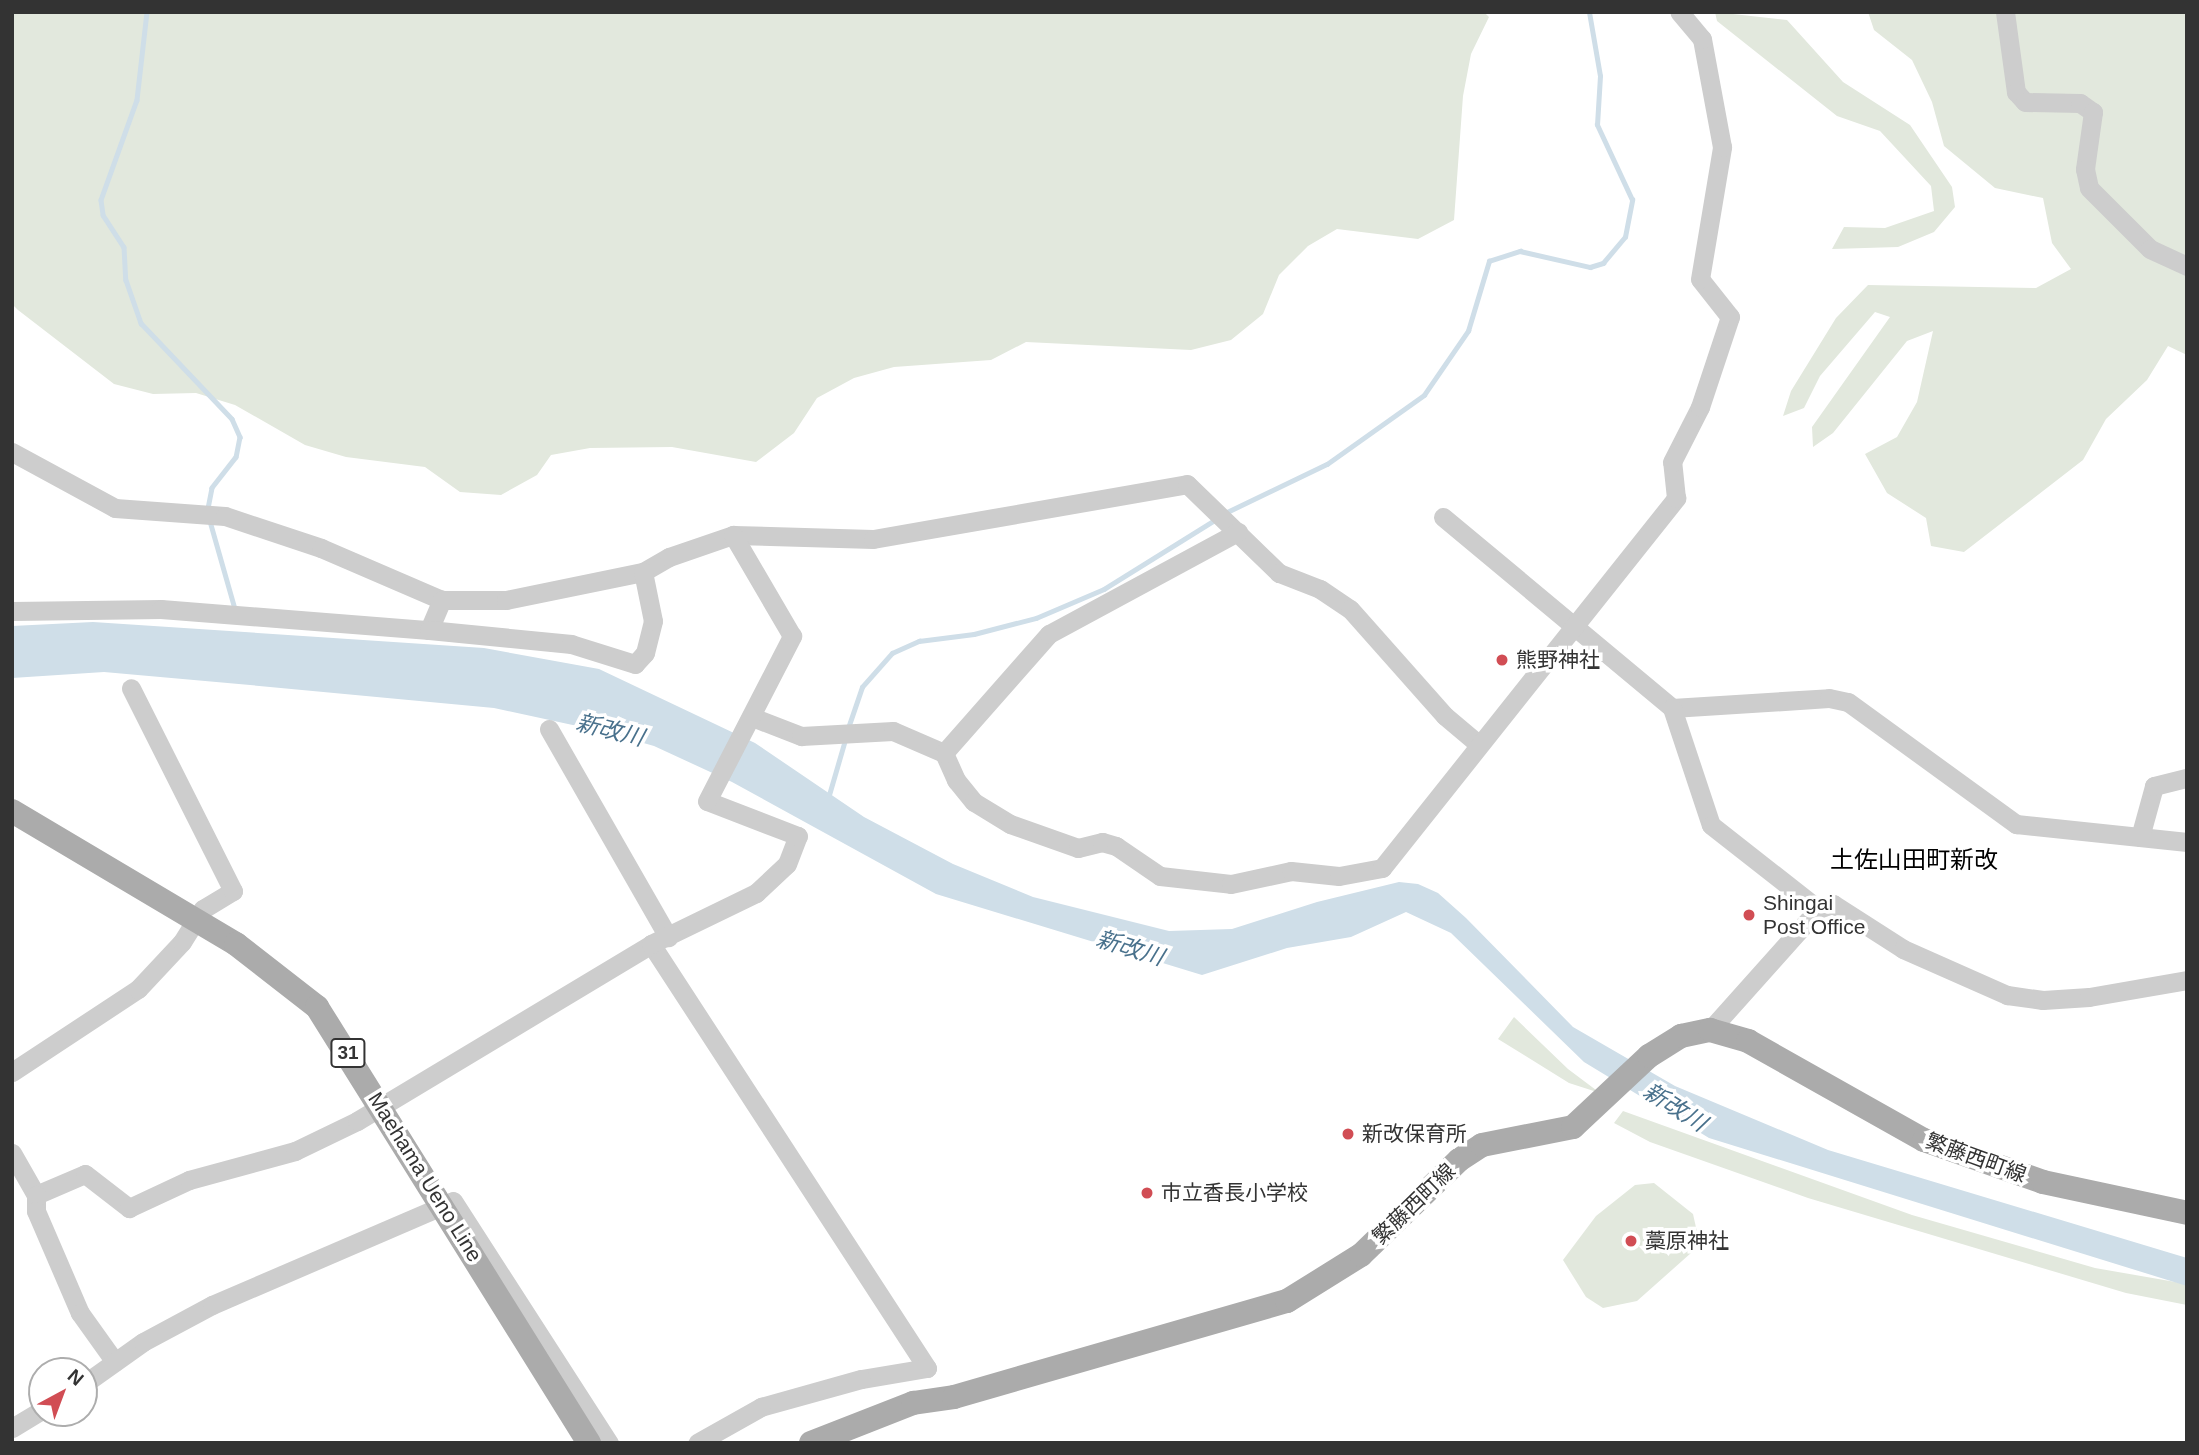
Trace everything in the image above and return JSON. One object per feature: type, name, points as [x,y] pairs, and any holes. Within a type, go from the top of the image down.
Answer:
[{"type":"main road","name":"Maehama Ueno Line","points":[[12,811],[195,918],[285,977],[317,1007],[382,1106],[589,1443]]},
{"type":"main road","name":"繁藤西町線","points":[[811,1443],[913,1403],[954,1397],[1287,1301],[1361,1255],[1459,1160],[1482,1145],[1561,1132],[1593,1109],[1649,1056],[1681,1036],[1710,1030],[1748,1041],[1924,1140],[2043,1182],[2187,1213]]},
{"type":"street","points":[[752,717],[801,736],[893,731],[944,753],[956,780],[974,802],[1010,824],[1078,848],[1102,842],[1116,846],[1160,876],[1231,884],[1291,871],[1339,876],[1382,868],[1476,743],[1574,631],[1676,498],[1672,462],[1704,396],[1730,317],[1700,279],[1722,147],[1702,39],[1679,12]]},
{"type":"street","points":[[2005,12],[2016,92],[2025,102],[2081,103],[2093,112],[2085,169],[2089,188],[2150,249],[2187,266]]},
{"type":"street","points":[[12,452],[116,508],[225,516],[321,548],[442,600],[506,600],[643,572],[668,557],[733,535],[873,539],[1187,484],[1279,573],[1320,589],[1349,609],[1445,716],[1476,743]]},
{"type":"street","points":[[1443,517],[1574,631],[1672,708],[1711,825],[1818,909]]},
{"type":"street","points":[[944,753],[1049,634],[1238,532]]},
{"type":"street","points":[[36,1195],[85,1174],[129,1208],[189,1180],[295,1151],[382,1106],[659,941],[756,893],[788,864],[799,836],[707,801],[792,636],[733,535]]},
{"type":"street","points":[[12,611],[161,608],[429,630],[571,645],[635,664],[645,653],[653,621],[643,572]]},
{"type":"street","points":[[429,630],[442,600]]},
{"type":"street","points":[[12,1072],[138,989],[182,942],[195,918],[233,891],[131,688]]},
{"type":"street","points":[[1672,708],[1829,698],[1848,702],[2016,824],[2187,842]]},
{"type":"street","points":[[549,729],[659,941],[927,1368],[861,1379],[761,1407],[697,1443]]},
{"type":"street","points":[[2140,837],[2154,786],[2187,778]]},
{"type":"street","points":[[1710,1030],[1818,909],[1840,906],[1903,949],[2026,999],[2089,997],[2187,980]]},
{"type":"street","points":[[12,1153],[36,1195],[36,1211],[80,1313],[115,1362]]},
{"type":"street","points":[[98,1374],[212,1305],[453,1201],[608,1443]]},
{"type":"street","points":[[12,1428],[28,1418]]},
{"type":"street","points":[[12,1436],[19,1443]]},
{"type":"shaded area","points":[[12,12],[1484,12],[1489,17],[1471,54],[1463,96],[1454,220],[1418,239],[1337,229],[1308,246],[1279,275],[1263,314],[1231,340],[1191,350],[1026,342],[991,360],[894,367],[854,378],[817,398],[794,433],[756,462],[672,447],[590,448],[551,455],[537,475],[501,495],[460,492],[425,467],[346,457],[305,445],[235,405],[196,393],[153,394],[114,384],[18,310],[12,304]]},
{"type":"shaded area","points":[[1715,12],[1787,20],[1843,82],[1910,125],[1952,187],[1955,207],[1934,232],[1898,247],[1832,249],[1844,227],[1885,228],[1934,211],[1931,186],[1880,131],[1837,116],[1717,21]]},
{"type":"shaded area","points":[[1868,12],[2187,12],[2187,355],[2168,346],[2147,380],[2106,419],[2083,460],[1964,552],[1931,546],[1926,518],[1887,493],[1865,454],[1897,437],[1917,402],[1933,331],[1907,341],[1833,433],[1813,447],[1812,427],[1890,317],[1875,312],[1820,376],[1804,408],[1783,416],[1791,391],[1836,318],[1868,285],[2036,288],[2071,269],[2052,243],[2043,198],[1995,188],[1944,146],[1932,102],[1912,60],[1874,30]]},
{"type":"shaded area","points":[[1514,1017],[1568,1069],[1600,1093],[1569,1083],[1498,1039]]},
{"type":"shaded area","points":[[1623,1111],[1912,1215],[2095,1268],[2187,1284],[2187,1305],[2126,1293],[1808,1198],[1650,1142],[1614,1123]]},
{"type":"shaded area","name":"藁原神社","points":[[1654,1183],[1693,1214],[1697,1232],[1691,1253],[1637,1301],[1603,1308],[1586,1297],[1563,1260],[1596,1216],[1635,1185]]},
{"type":"water","name":"新改川","points":[[93,622],[484,648],[599,669],[755,743],[864,817],[953,864],[1033,897],[1169,931],[1232,929],[1317,902],[1399,882],[1418,884],[1438,893],[1466,918],[1573,1027],[1675,1086],[1828,1150],[2187,1258],[2187,1286],[1709,1138],[1584,1062],[1451,933],[1406,912],[1351,937],[1287,948],[1202,975],[936,894],[732,782],[654,746],[605,732],[494,708],[250,685],[104,672],[12,678],[12,626]]},
{"type":"waterway","points":[[147,12],[137,100],[101,200],[103,215],[124,247],[126,280],[141,323],[232,419],[240,437],[236,457],[212,488],[208,508]]},
{"type":"waterway","points":[[1225,513],[1327,464],[1424,395],[1468,331],[1489,261],[1520,251],[1590,267],[1603,263],[1625,237],[1632,200],[1597,125],[1600,76],[1589,12]]},
{"type":"waterway","points":[[848,728],[862,687],[892,653],[919,641],[974,634],[1036,618],[1104,589],[1215,520]]},
{"type":"waterway","points":[[210,521],[235,609]]},
{"type":"waterway","points":[[829,795],[845,740]]},
{"type":"place","name":"熊野神社","points":[[1502,660]]},
{"type":"place","name":"Shingai Post Office","points":[[1749,915]]},
{"type":"place","name":"新改保育所","points":[[1348,1134]]},
{"type":"place","name":"市立香長小学校","points":[[1147,1193]]},
{"type":"place","name":"藁原神社","points":[[1631,1241]]},
{"type":"district","name":"土佐山田町新改","points":[[1914,860]]}]
